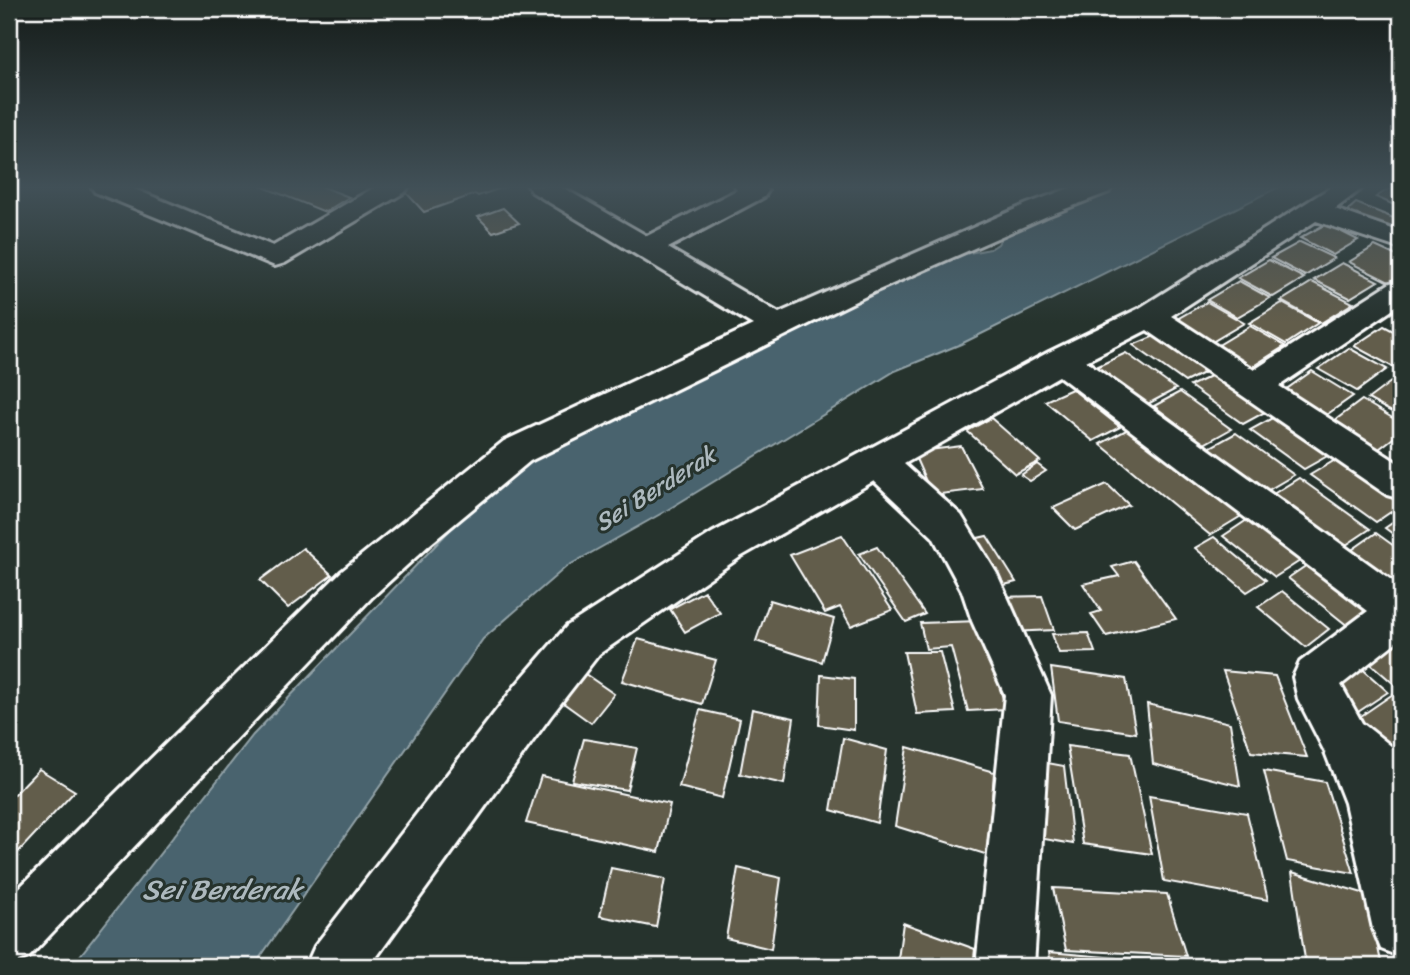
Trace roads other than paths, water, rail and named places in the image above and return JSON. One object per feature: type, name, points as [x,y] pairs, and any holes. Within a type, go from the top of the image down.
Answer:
[{"type":"street","points":[[213,232],[275,257],[316,232]]},
{"type":"street","points":[[619,232],[778,326]]},
{"type":"street","points":[[647,248],[678,232]]},
{"type":"street","points":[[9,937],[357,584],[415,533],[517,452],[778,326],[989,232]]},
{"type":"street","points":[[335,966],[533,701],[583,640],[726,545],[1061,360],[1149,316],[1278,232]]},
{"type":"street","points":[[1373,232],[1401,241]]},
{"type":"street","points":[[1256,385],[1401,290]]},
{"type":"street","points":[[1149,316],[1396,472]]},
{"type":"street","points":[[1061,360],[1401,612],[1316,677],[1322,699],[1344,738],[1371,803],[1401,929]]},
{"type":"street","points":[[877,461],[947,526],[982,587],[994,621],[1028,695],[1005,966]]},
{"type":"street","points":[[1344,738],[1401,786]]},
{"type":"water","name":"Sei Berderak","points":[[1005,232],[1189,232],[961,344],[895,371],[664,512],[566,567],[483,639],[254,966],[72,966],[253,735],[501,477],[521,462],[815,318],[953,256],[990,249],[998,244]]}]
